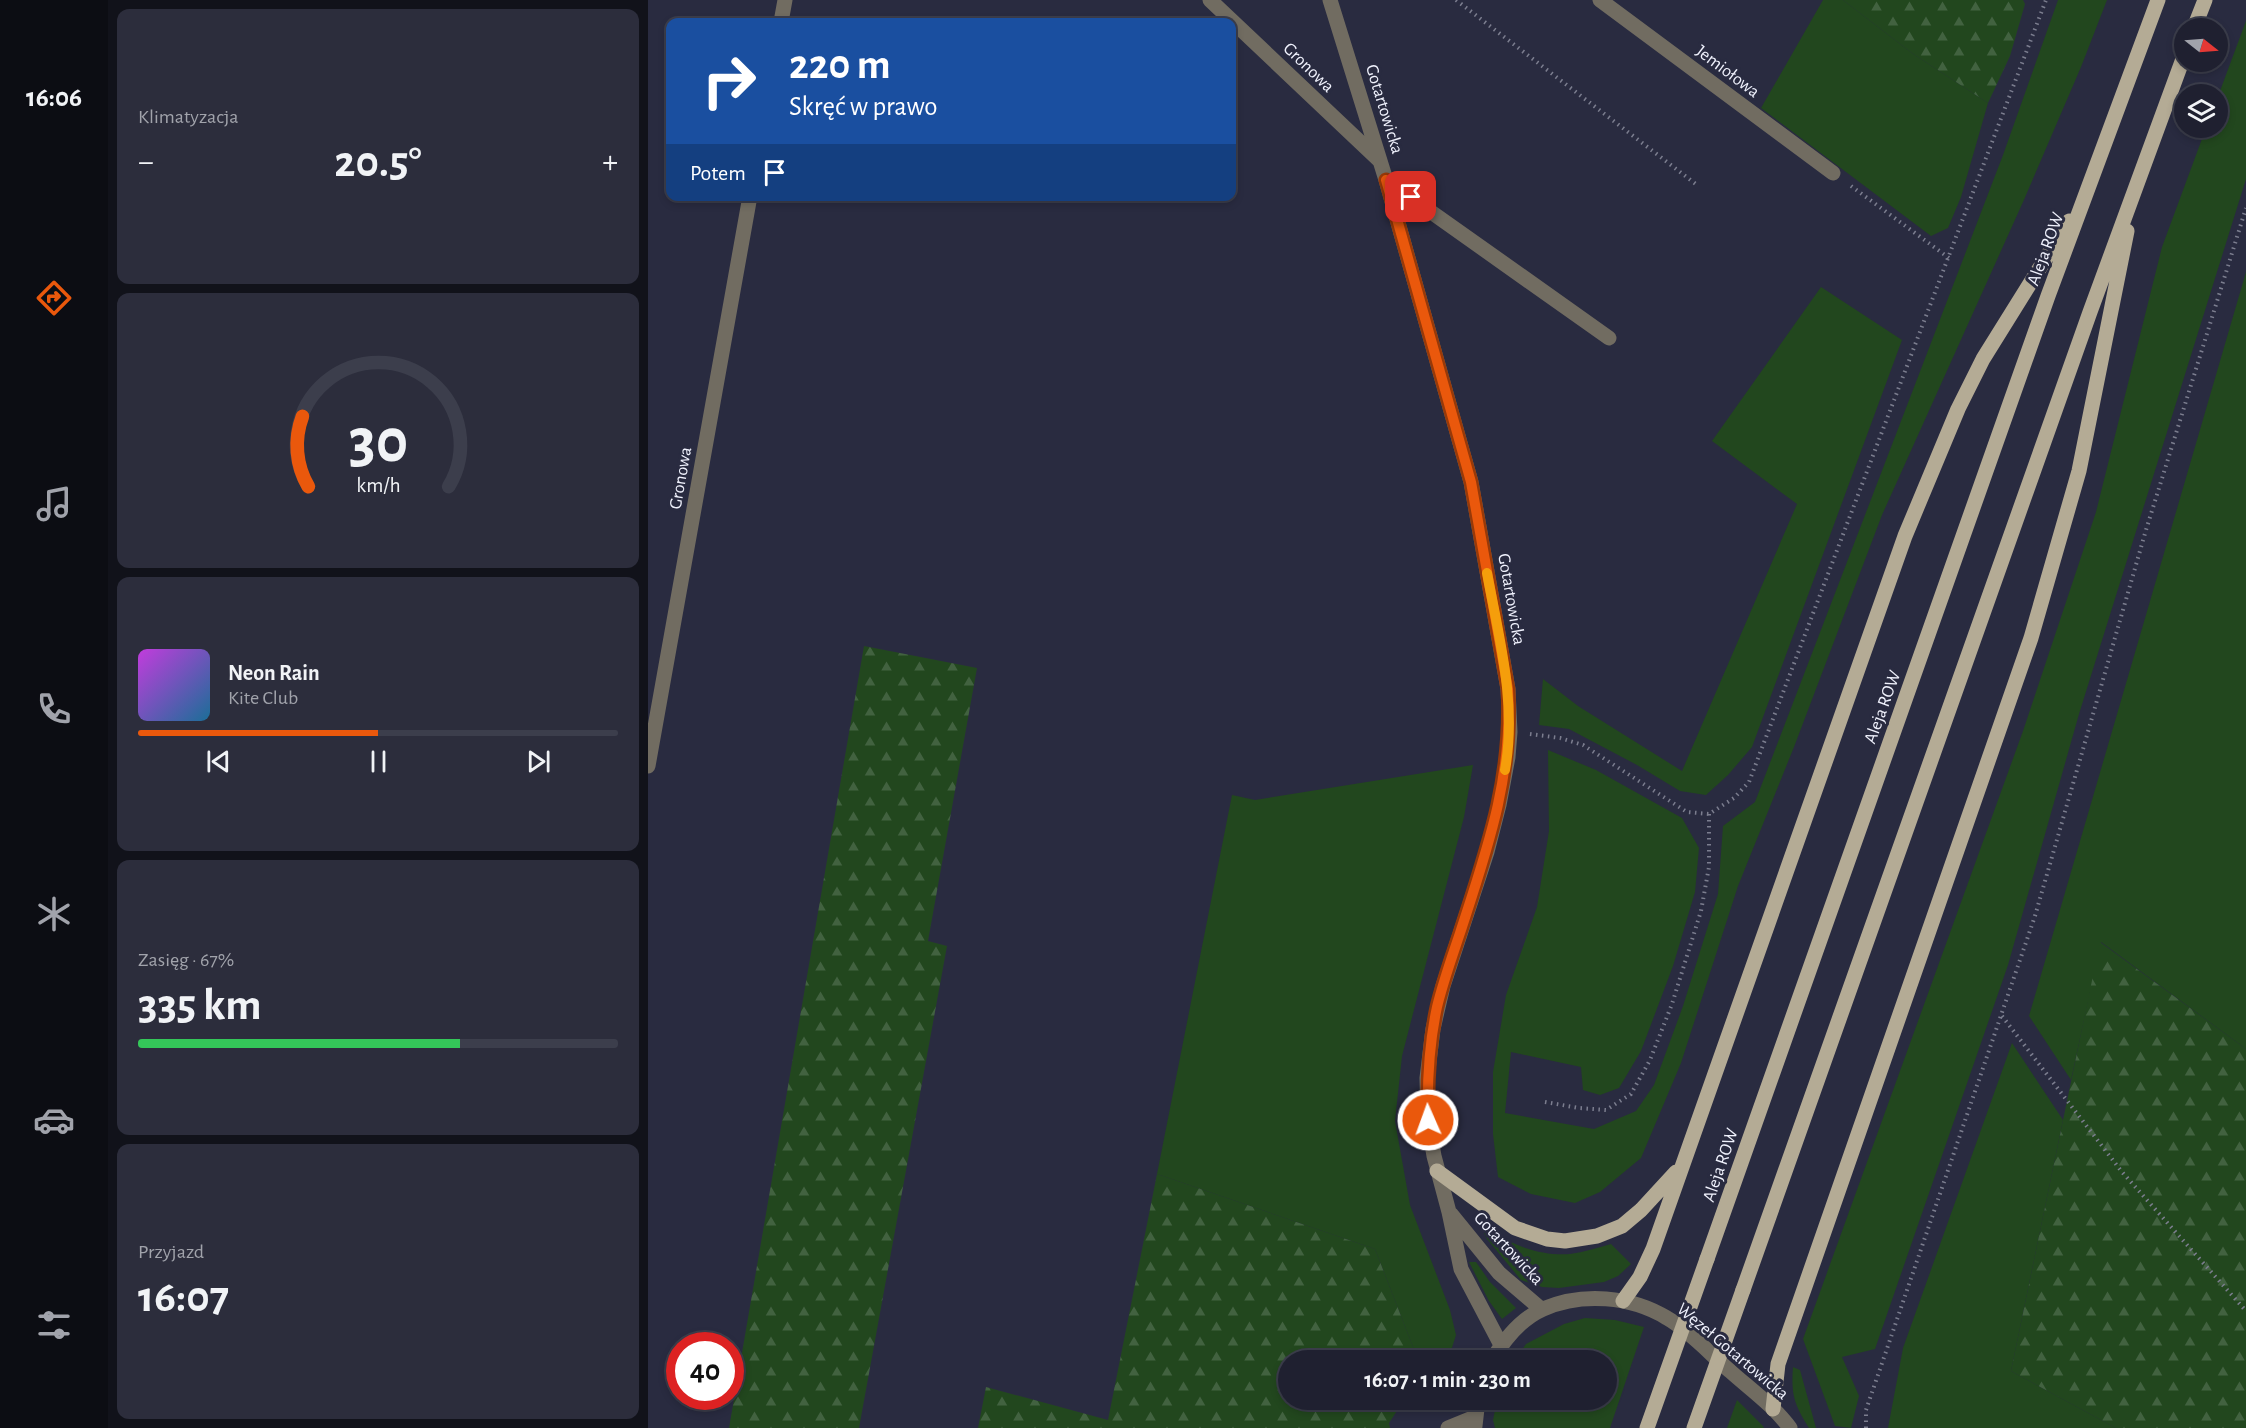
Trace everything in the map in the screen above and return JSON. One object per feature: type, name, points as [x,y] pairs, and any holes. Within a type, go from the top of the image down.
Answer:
[{"type":"main road","name":"Aleja ROW","points":[[1647,1428],[2085,196],[2158,0]]},
{"type":"main road","points":[[2198,18],[2205,0]]},
{"type":"main road","points":[[1694,1428],[2178,72]]},
{"type":"main road","points":[[1773,1409],[1778,1364],[2031,638],[2079,471],[2137,182]]},
{"type":"main road","points":[[1623,1301],[1646,1266],[1905,536],[1933,467],[1983,359],[2085,196]]},
{"type":"main road","points":[[1437,1172],[1515,1228],[1547,1239],[1565,1241],[1597,1236],[1622,1226],[1641,1210],[1681,1167]]},
{"type":"street","points":[[782,18],[785,0]]},
{"type":"street","name":"Gronowa","points":[[1210,0],[1229,18]]},
{"type":"street","name":"Gotartowicka","points":[[1330,0],[1386,180],[1471,482],[1508,689],[1510,732],[1508,757],[1493,831],[1443,986],[1433,1029],[1428,1099],[1431,1139],[1437,1172],[1449,1212],[1461,1269],[1501,1345]]},
{"type":"street","name":"Jemiołowa","points":[[1600,0],[1833,173]]},
{"type":"street","name":"Gronowa","points":[[1236,25],[1381,163]]},
{"type":"street","points":[[1386,180],[1609,338]]},
{"type":"street","name":"Gronowa","points":[[648,766],[749,201]]},
{"type":"street","name":"Gotartowicka","points":[[1449,1212],[1499,1273],[1541,1310]]},
{"type":"street","name":"Węzeł Gotartowicka","points":[[1498,1350],[1514,1330],[1541,1310],[1558,1304],[1592,1298],[1623,1301],[1670,1319],[1773,1409],[1790,1428]]},
{"type":"street","points":[[1448,1428],[1475,1423]]},
{"type":"path","points":[[1456,0],[1697,185]]},
{"type":"path","points":[[1510,732],[1560,738],[1584,745],[1687,812],[1709,814],[1734,798],[1749,782],[2046,0]]},
{"type":"path","points":[[1833,173],[1949,258]]},
{"type":"path","points":[[1866,1428],[1866,1410],[2035,916],[2146,530],[2246,208]]},
{"type":"path","points":[[1545,1102],[1606,1110],[1631,1095],[1650,1060],[1672,1004],[1701,911],[1709,867],[1709,814]]},
{"type":"path","points":[[2001,1015],[2121,1172],[2246,1311]]},
{"type":"green space","points":[[1823,0],[1843,0],[1912,53],[1988,103],[1961,197],[1948,228],[1931,236],[1761,108]]},
{"type":"green space","points":[[1843,0],[2023,0],[2025,4],[2010,56],[1988,103],[1912,53]]},
{"type":"green space","points":[[2058,0],[2107,0],[2023,202],[1882,515],[1794,747],[1738,886],[1681,1063],[1641,1158],[1600,1192],[1575,1203],[1531,1194],[1498,1177],[1493,1134],[1493,1072],[1506,995],[1537,907],[1549,831],[1548,750],[1596,770],[1682,818],[1699,848],[1695,892],[1673,966],[1641,1051],[1619,1088],[1600,1095],[1583,1090],[1581,1067],[1511,1052],[1505,1113],[1594,1129],[1636,1111],[1654,1085],[1683,1006],[1718,894],[1723,826],[1755,802],[2003,155]]},
{"type":"green space","points":[[2246,21],[2246,179],[2079,714],[2008,965],[1875,1349],[1842,1357],[1859,1396],[1851,1428],[1835,1426],[1803,1339],[2023,731],[2096,512],[2162,247],[2202,138],[2228,138],[2228,84],[2223,84]]},
{"type":"green space","points":[[2246,272],[2246,1049],[2101,942],[2071,1080],[2029,1016]]},
{"type":"green space","points":[[1821,287],[1902,340],[1752,747],[1728,775],[1706,795],[1680,791],[1569,729],[1539,725],[1543,679],[1578,706],[1682,771],[1797,504],[1712,441]]},
{"type":"green space","points":[[864,646],[977,668],[928,941],[947,946],[859,1428],[729,1428],[732,1410],[744,1410],[744,1341]]},
{"type":"green space","points":[[1473,765],[1464,817],[1402,1056],[1395,1121],[1410,1205],[1450,1310],[1456,1335],[1451,1350],[1414,1350],[1375,1249],[1157,1174],[1232,795],[1255,800]]},
{"type":"green space","points":[[2100,942],[2246,1049],[2246,1428],[2116,1428],[2011,1371]]},
{"type":"green space","points":[[2012,1043],[2063,1120],[2011,1371],[2116,1428],[1888,1428],[1903,1348]]},
{"type":"green space","points":[[1157,1174],[1375,1249],[1414,1350],[1278,1350],[1278,1410],[1397,1410],[1389,1423],[1390,1428],[978,1428],[986,1387],[1108,1420]]},
{"type":"green space","points":[[1475,1214],[1493,1232],[1530,1250],[1570,1254],[1611,1244],[1631,1264],[1618,1276],[1604,1282],[1559,1288],[1542,1287],[1521,1280],[1487,1239]]},
{"type":"green space","points":[[1469,1262],[1476,1262],[1490,1282],[1516,1308],[1502,1319],[1489,1301]]},
{"type":"green space","points":[[1585,1318],[1615,1320],[1644,1327],[1617,1407],[1617,1350],[1522,1350],[1526,1344],[1564,1324]]},
{"type":"green space","points":[[1793,1367],[1800,1370],[1816,1428],[1809,1428],[1797,1406],[1793,1392]]},
{"type":"green space","points":[[1737,1400],[1763,1426],[1764,1428],[1727,1428]]},
{"type":"green space","points":[[1495,1410],[1616,1410],[1610,1428],[1495,1428],[1493,1420]]},
{"type":"slow traffic","points":[[1487,573],[1508,689],[1510,732],[1505,770]]},
{"type":"route","points":[[1411,197],[1386,180],[1471,482],[1508,689],[1510,732],[1508,757],[1493,831],[1437,1008],[1427,1078],[1428,1120]]}]
